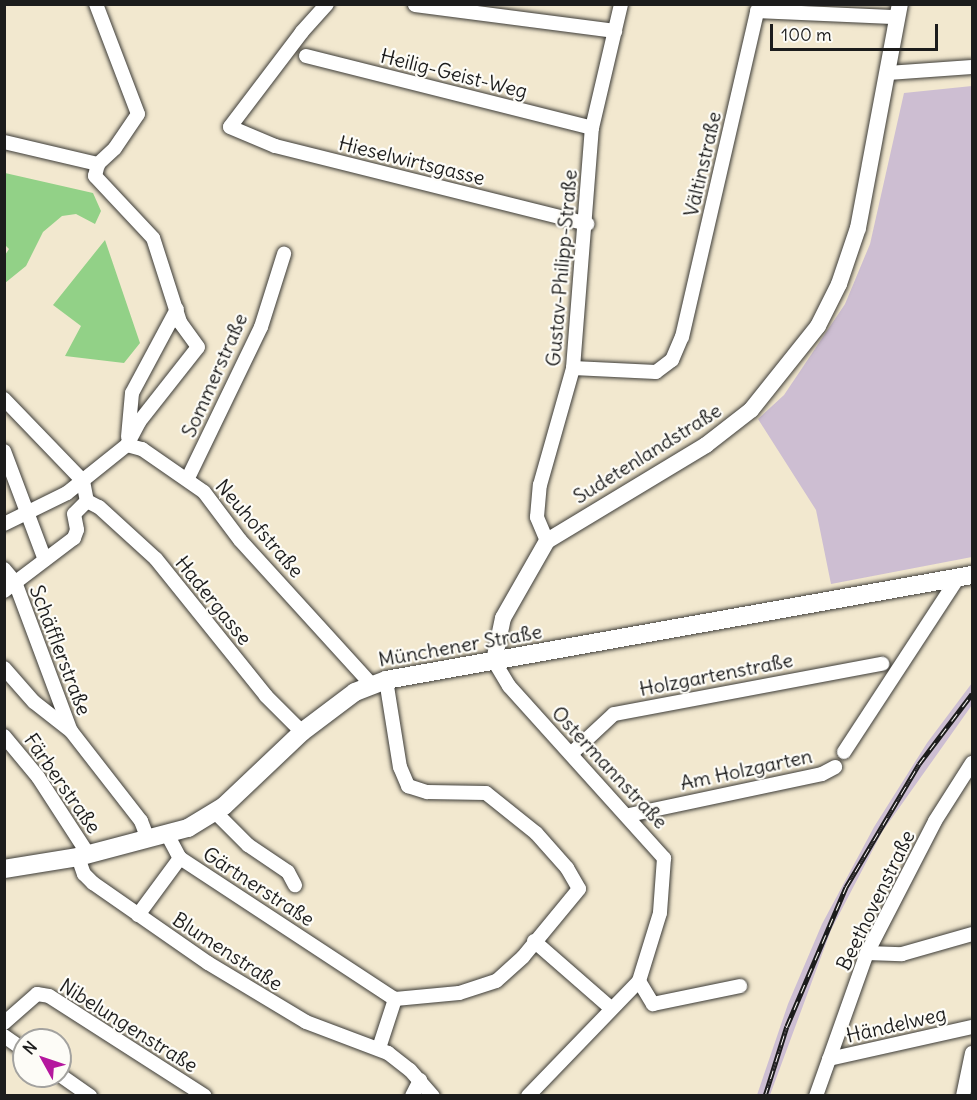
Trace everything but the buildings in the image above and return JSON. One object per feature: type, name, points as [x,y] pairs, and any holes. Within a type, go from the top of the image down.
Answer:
[{"type":"main road","name":"Münchener Straße","points":[[4,869],[83,856],[188,828],[215,812],[302,732],[379,682],[832,602],[966,575]]},
{"type":"street","points":[[4,524],[26,516],[82,481],[127,445],[139,422],[198,347],[180,322],[153,238],[94,176],[98,164],[115,148],[138,114],[96,4]]},
{"type":"street","name":"Hieselwirtsgasse","points":[[327,4],[302,32],[230,127],[275,146],[586,224]]},
{"type":"street","name":"Gustav-Philipp-Straße","points":[[547,541],[537,517],[540,485],[573,368],[592,128],[621,4]]},
{"type":"street","points":[[416,5],[615,31]]},
{"type":"street","name":"Vältinstraße","points":[[573,368],[656,372],[672,360],[682,337],[757,11],[898,11]]},
{"type":"street","name":"Sudetenlandstraße","points":[[494,661],[503,618],[547,541],[706,444],[751,410],[799,352],[833,297],[858,228],[898,11]]},
{"type":"street","name":"Heilig-Geist-Weg","points":[[306,57],[592,128]]},
{"type":"street","points":[[888,74],[972,66]]},
{"type":"street","points":[[4,142],[98,164]]},
{"type":"street","name":"Sommerstraße","points":[[188,478],[261,327],[284,254]]},
{"type":"street","points":[[127,445],[132,393],[177,309]]},
{"type":"street","points":[[4,399],[82,481],[87,501],[74,514],[77,530],[74,538],[10,586]]},
{"type":"street","name":"Neuhofstraße","points":[[127,445],[142,449],[188,478],[204,492],[240,540],[379,682]]},
{"type":"street","points":[[4,451],[26,516],[45,560]]},
{"type":"street","name":"Hadergasse","points":[[87,501],[99,507],[156,560],[266,696],[302,732]]},
{"type":"street","name":"Schäfflerstraße","points":[[4,569],[71,731]]},
{"type":"street","points":[[844,752],[966,575]]},
{"type":"street","name":"Ostermannstraße","points":[[494,661],[502,678],[629,815],[664,858],[665,872],[660,913],[639,981],[528,1095]]},
{"type":"street","name":"Holzgartenstraße","points":[[572,753],[614,714],[882,664]]},
{"type":"street","points":[[4,668],[34,702],[71,731],[141,821],[148,839]]},
{"type":"street","points":[[379,682],[400,767],[408,786],[427,792],[467,790],[486,793],[536,832],[573,876],[579,889],[506,975],[486,986],[459,993],[395,999],[379,1048]]},
{"type":"street","name":"Färberstraße","points":[[4,735],[38,777],[83,856]]},
{"type":"street","name":"Beethovenstraße","points":[[816,1095],[867,953],[934,821],[972,763]]},
{"type":"street","name":"Am Holzgarten","points":[[629,815],[822,774],[834,767]]},
{"type":"street","points":[[215,812],[248,845],[288,872],[295,885]]},
{"type":"street","name":"Gärtnerstraße","points":[[167,834],[180,858],[339,960],[395,999]]},
{"type":"street","name":"Blumenstraße","points":[[83,856],[84,874],[93,883],[208,963],[306,1022],[379,1048],[420,1080],[433,1095]]},
{"type":"street","points":[[138,915],[180,858]]},
{"type":"street","points":[[867,953],[902,954],[972,934]]},
{"type":"street","points":[[534,941],[612,1009]]},
{"type":"street","points":[[639,981],[653,1004],[740,986]]},
{"type":"street","name":"Nibelungenstraße","points":[[4,1023],[37,994],[49,996],[205,1095]]},
{"type":"street","name":"Händelweg","points":[[829,1059],[972,1027]]},
{"type":"street","points":[[963,1095],[972,1053]]},
{"type":"street","points":[[412,1095],[420,1080]]},
{"type":"street","points":[[72,1083],[90,1095]]},
{"type":"shaded area","points":[[972,86],[972,557],[831,584],[816,510],[758,419],[784,395],[845,304],[870,244],[904,93]]},
{"type":"shaded area","points":[[972,683],[972,705],[882,832],[831,930],[770,1095],[757,1095],[788,1004],[822,924],[874,827],[927,743]]},
{"type":"green space","points":[[5,173],[93,193],[101,211],[95,224],[76,214],[62,216],[43,232],[26,266],[5,283],[5,255],[9,249],[5,245]]},
{"type":"green space","points":[[105,240],[140,343],[124,363],[65,356],[81,326],[53,305]]},
{"type":"railway","points":[[765,1096],[787,1026],[846,887],[919,764],[972,694]]}]
